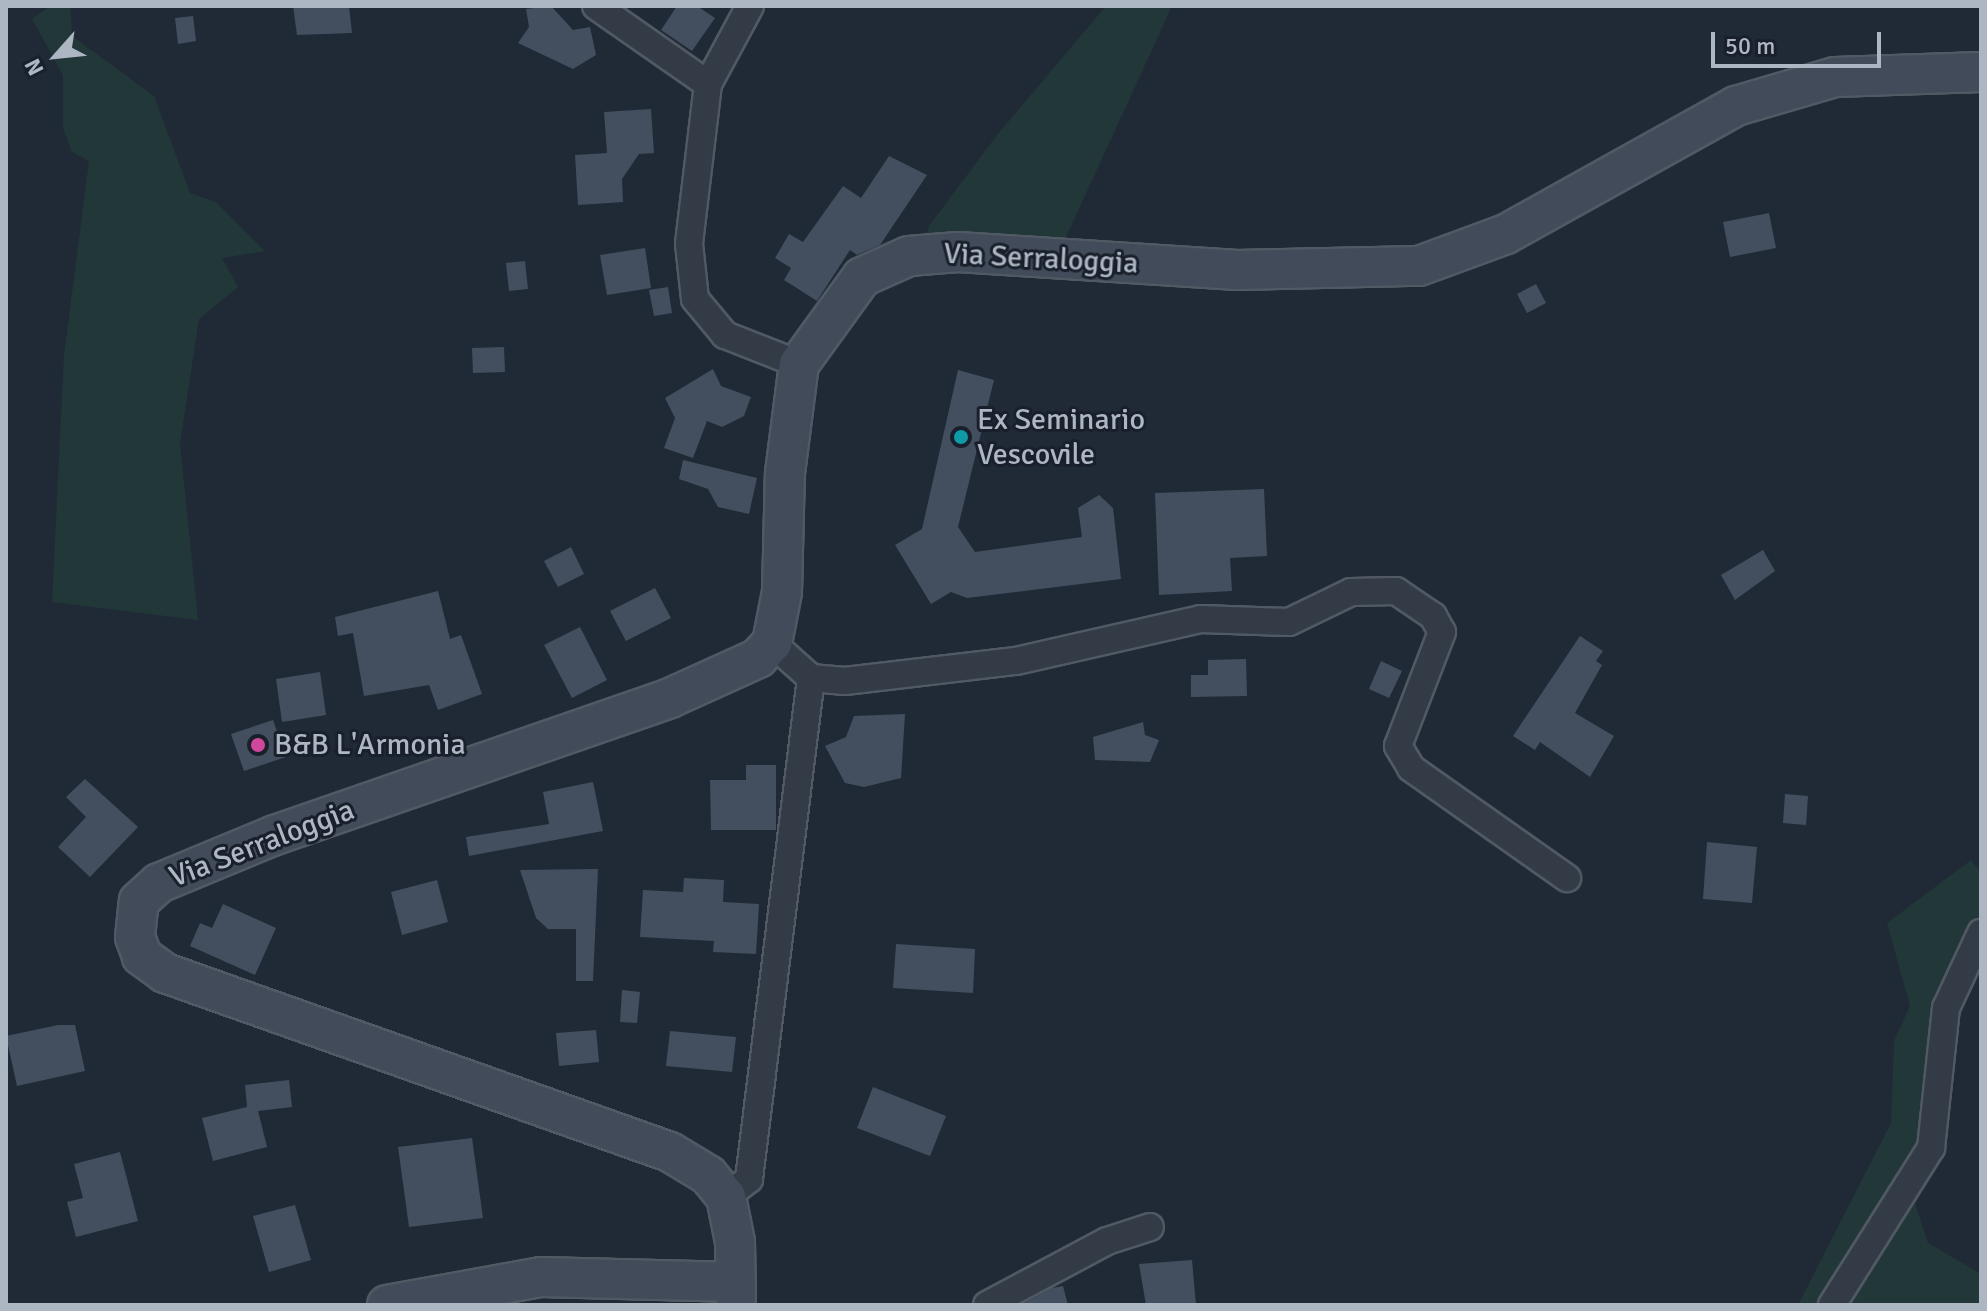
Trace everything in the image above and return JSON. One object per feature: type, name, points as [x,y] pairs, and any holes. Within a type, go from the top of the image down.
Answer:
[{"type":"main road","name":"Via Serraloggia","points":[[799,364],[862,277],[909,256],[958,252],[1237,270],[1419,266],[1506,234],[1736,106],[1835,77],[1981,72]]},
{"type":"main road","points":[[772,643],[799,364]]},
{"type":"main road","name":"Via Serraloggia","points":[[726,1197],[708,1175],[670,1152],[165,973],[142,956],[133,929],[139,901],[159,883],[670,698],[758,658],[772,643]]},
{"type":"main road","points":[[387,1305],[541,1277],[736,1293],[726,1197]]},
{"type":"street","points":[[596,6],[708,84]]},
{"type":"street","points":[[750,6],[708,84],[689,244],[695,299],[725,335],[799,364]]},
{"type":"street","points":[[772,643],[811,678],[1016,661],[1201,619],[1289,622],[1351,592],[1396,591],[1433,616],[1442,632],[1398,746],[1411,768],[1567,878]]},
{"type":"street","points":[[726,1197],[749,1179],[811,678]]},
{"type":"street","points":[[1832,1305],[1931,1148],[1946,1008],[1981,933]]},
{"type":"street","points":[[987,1305],[1107,1241],[1150,1227]]},
{"type":"green space","points":[[50,6],[70,6],[72,36],[154,96],[190,193],[216,202],[265,251],[222,258],[238,287],[199,319],[180,443],[198,620],[52,602],[64,356],[89,161],[72,152],[63,128],[63,75],[32,19]]},
{"type":"green space","points":[[1106,6],[1172,6],[1061,248],[922,247],[929,226],[997,135]]},
{"type":"green space","points":[[1971,860],[1981,873],[1981,922],[1910,1188],[1928,1243],[1981,1274],[1981,1305],[1798,1305],[1891,1123],[1894,1041],[1910,1006],[1887,923]]},
{"type":"building","points":[[293,6],[349,6],[352,33],[297,35]]},
{"type":"building","points":[[551,6],[573,30],[590,27],[596,55],[573,69],[518,43],[529,27],[526,9]]},
{"type":"building","points":[[677,6],[697,6],[715,18],[692,51],[661,30]]},
{"type":"building","points":[[193,16],[196,41],[178,44],[175,18]]},
{"type":"building","points":[[651,109],[654,153],[639,154],[622,179],[623,202],[578,205],[575,155],[607,153],[604,112]]},
{"type":"building","points":[[889,156],[927,175],[880,245],[857,255],[850,250],[817,301],[784,280],[791,268],[775,258],[789,234],[803,242],[843,186],[861,198]]},
{"type":"building","points":[[1769,213],[1776,248],[1730,257],[1723,222]]},
{"type":"building","points":[[645,248],[651,288],[607,295],[600,255]]},
{"type":"building","points":[[525,261],[528,289],[509,291],[506,263]]},
{"type":"building","points":[[1536,284],[1546,303],[1527,313],[1517,294]]},
{"type":"building","points":[[668,287],[672,313],[654,316],[649,290]]},
{"type":"building","points":[[504,347],[505,372],[473,373],[472,348]]},
{"type":"building","points":[[713,369],[721,386],[751,397],[744,416],[722,427],[707,421],[693,458],[664,448],[675,418],[665,398]]},
{"type":"building","name":"Ex Seminario Vescovile","points":[[958,370],[994,380],[958,527],[975,552],[1082,537],[1078,508],[1099,495],[1113,508],[1121,579],[967,598],[951,592],[931,604],[895,545],[922,529]]},
{"type":"building","points":[[683,460],[757,478],[749,514],[718,507],[708,489],[679,479]]},
{"type":"building","points":[[1264,489],[1267,556],[1230,558],[1232,591],[1159,595],[1155,493]]},
{"type":"building","points":[[571,547],[584,574],[558,587],[544,561]]},
{"type":"building","points":[[1763,550],[1775,571],[1735,600],[1721,575]]},
{"type":"building","points":[[655,588],[671,618],[626,641],[610,611]]},
{"type":"building","points":[[438,591],[450,639],[461,635],[482,694],[438,710],[429,685],[364,696],[353,633],[338,636],[335,617]]},
{"type":"building","points":[[580,627],[607,680],[572,698],[544,645]]},
{"type":"building","points":[[1580,636],[1603,651],[1596,661],[1602,665],[1575,713],[1614,736],[1590,777],[1540,742],[1535,750],[1513,736]]},
{"type":"building","points":[[1246,659],[1247,696],[1191,697],[1191,675],[1208,675],[1208,660]]},
{"type":"building","points":[[1381,661],[1402,671],[1389,698],[1369,689]]},
{"type":"building","points":[[320,672],[326,715],[282,722],[276,679]]},
{"type":"building","points":[[905,714],[901,778],[864,787],[845,783],[825,746],[846,737],[854,716]]},
{"type":"building","name":"B&B L'Armonia","points":[[273,720],[286,757],[244,771],[231,734]]},
{"type":"building","points":[[1143,722],[1145,735],[1159,740],[1150,762],[1095,760],[1093,737]]},
{"type":"building","points":[[746,765],[776,765],[776,830],[711,830],[710,780],[746,780]]},
{"type":"building","points":[[85,779],[138,827],[90,877],[58,847],[86,817],[66,797]]},
{"type":"building","points":[[593,782],[603,831],[469,856],[466,837],[549,824],[543,792]]},
{"type":"building","points":[[1785,794],[1808,796],[1806,825],[1783,823]]},
{"type":"building","points":[[1707,842],[1757,847],[1752,903],[1703,899]]},
{"type":"building","points":[[598,869],[593,981],[576,981],[576,929],[548,929],[536,918],[520,870]]},
{"type":"building","points":[[684,878],[724,880],[723,902],[759,904],[756,954],[713,952],[714,941],[640,937],[643,890],[683,892]]},
{"type":"building","points":[[437,880],[448,922],[402,935],[391,892]]},
{"type":"building","points":[[223,904],[276,928],[255,975],[190,946],[200,923],[212,928]]},
{"type":"building","points":[[896,944],[975,949],[973,993],[893,988]]},
{"type":"building","points":[[622,990],[640,992],[637,1023],[620,1022]]},
{"type":"building","points":[[58,1025],[75,1025],[85,1071],[17,1086],[6,1036]]},
{"type":"building","points":[[596,1030],[599,1062],[559,1066],[556,1033]]},
{"type":"building","points":[[670,1031],[736,1037],[732,1072],[666,1066]]},
{"type":"building","points":[[289,1080],[292,1107],[258,1111],[267,1147],[213,1161],[202,1118],[247,1107],[245,1085]]},
{"type":"building","points":[[873,1087],[946,1116],[930,1156],[857,1128]]},
{"type":"building","points":[[472,1138],[483,1218],[409,1227],[398,1147]]},
{"type":"building","points":[[120,1152],[138,1221],[76,1237],[67,1202],[83,1198],[74,1164]]},
{"type":"building","points":[[295,1205],[311,1260],[269,1272],[253,1216]]},
{"type":"building","points":[[1192,1260],[1196,1305],[1146,1305],[1139,1264]]},
{"type":"building","points":[[1063,1286],[1068,1305],[1021,1305],[1052,1288]]},
{"type":"place","name":"Ex Seminario Vescovile","points":[[961,437]]},
{"type":"place","name":"B&B L'Armonia","points":[[258,745]]}]
